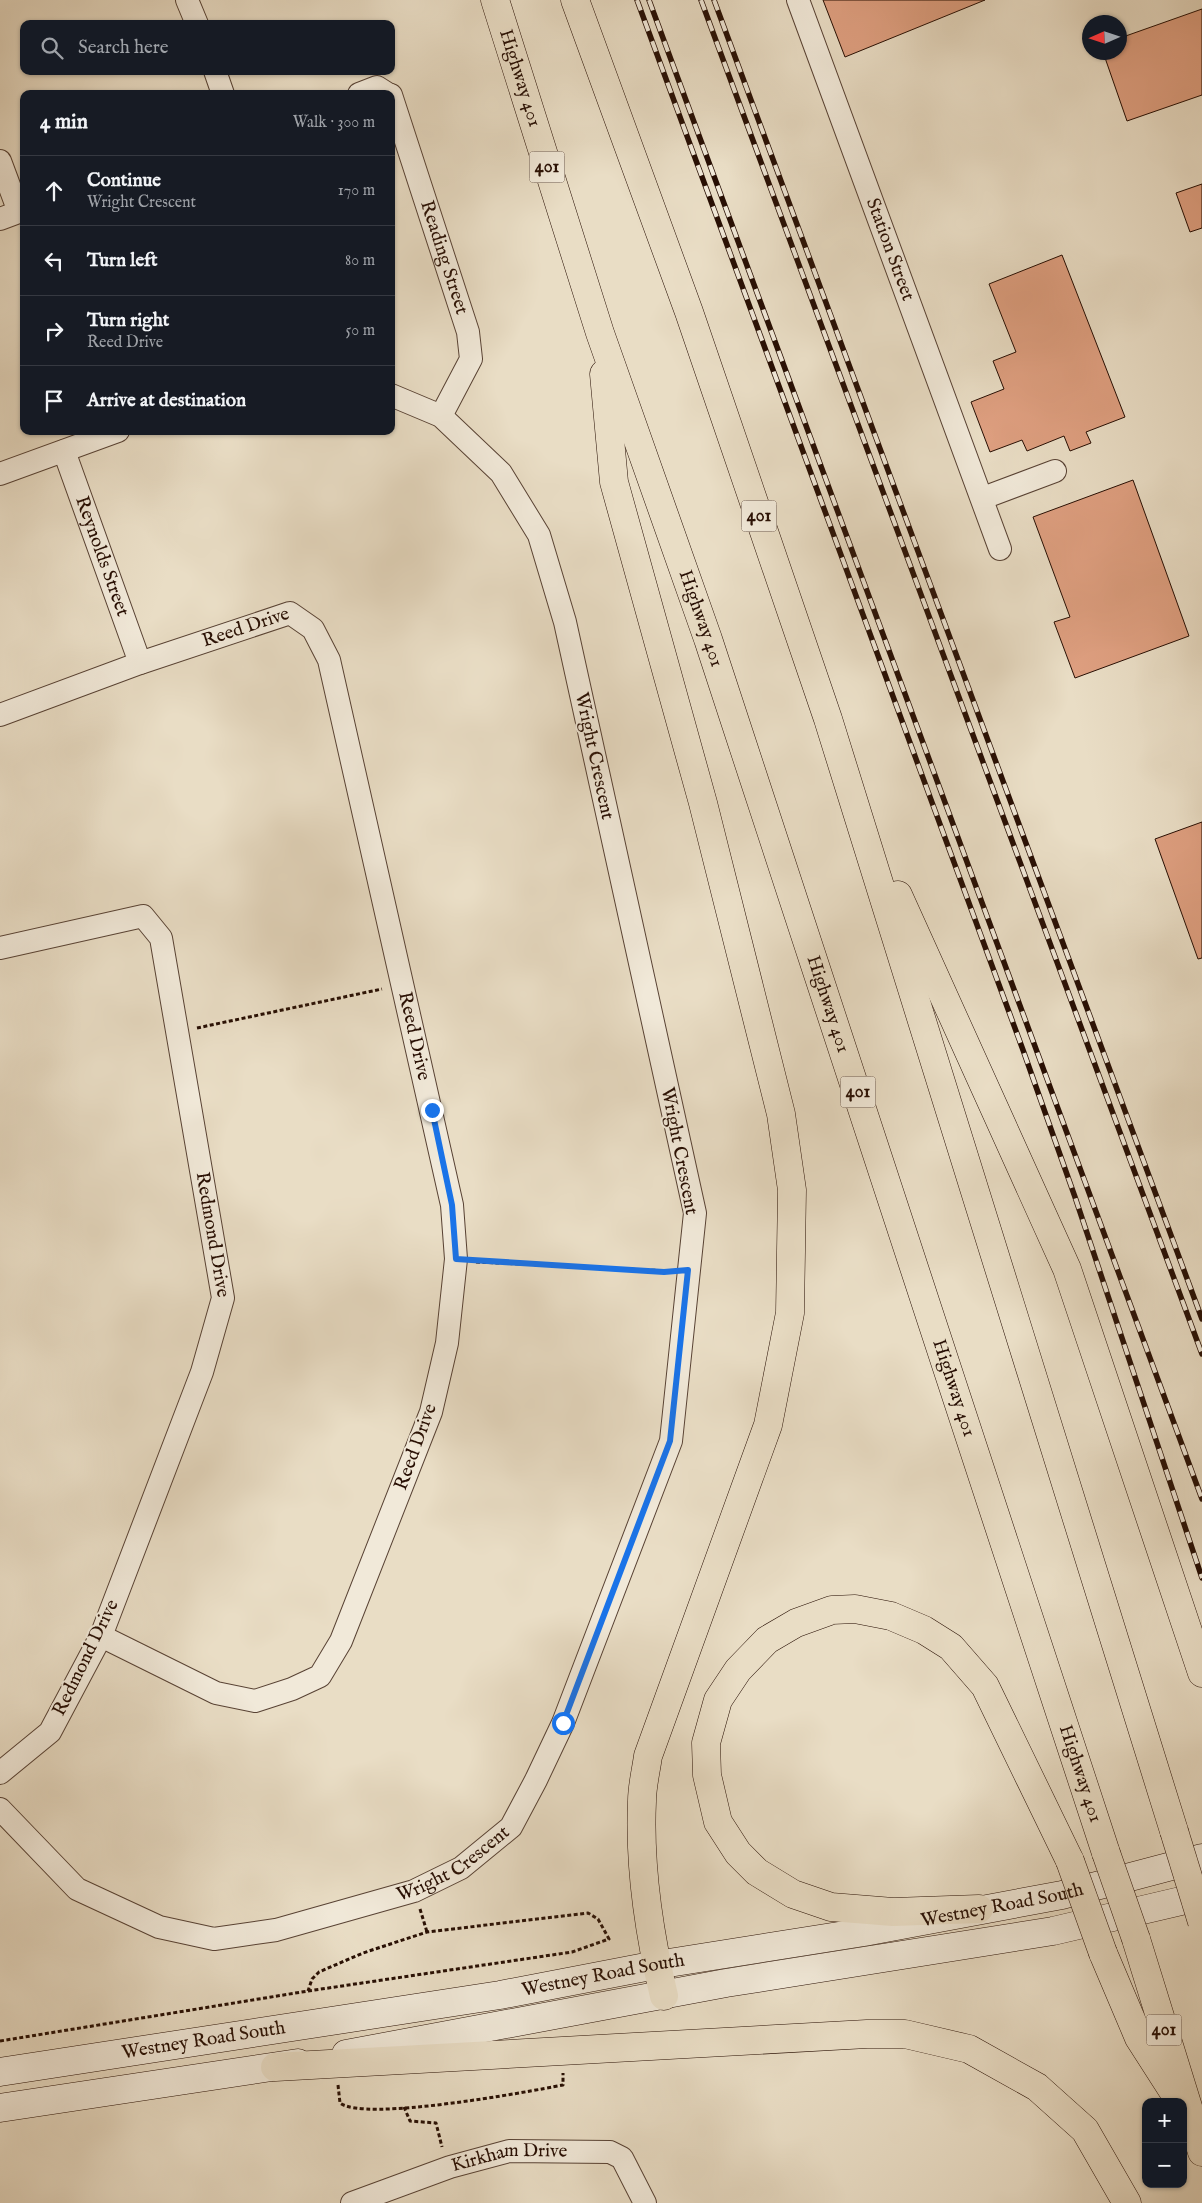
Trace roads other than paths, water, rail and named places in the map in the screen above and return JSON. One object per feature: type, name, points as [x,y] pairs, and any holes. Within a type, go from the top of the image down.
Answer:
[{"type":"highway","name":"Highway 401","points":[[495,0],[600,333],[708,639],[1106,1853],[1136,1939],[1182,2098]]},
{"type":"highway","name":"401","points":[[575,0],[689,312],[828,719],[1202,1922]]},
{"type":"highway","points":[[600,333],[614,482],[702,803],[781,1114],[792,1190],[790,1313],[768,1425],[648,1756],[642,1799],[642,1860],[656,1964],[664,1996]]},
{"type":"highway","points":[[828,719],[900,900],[1067,1269],[1202,1673]]},
{"type":"highway","points":[[979,1909],[893,1912],[831,1907],[793,1894],[757,1872],[738,1853],[718,1822],[707,1775],[706,1743],[718,1700],[738,1670],[768,1640],[796,1623],[832,1610],[854,1609],[891,1616],[924,1630],[951,1647],[985,1686],[1070,1861],[1103,1953],[1139,2038],[1177,2098]]},
{"type":"highway","points":[[275,2067],[905,2034],[969,2049],[1037,2087],[1085,2130],[1127,2203]]},
{"type":"highway","name":"Highway 401","points":[[1187,2115],[1202,2152]]},
{"type":"main road","name":"Westney Road South","points":[[0,2072],[500,1995],[656,1964],[864,1932],[1062,1895],[1202,1858]]},
{"type":"main road","name":"Westney Road South","points":[[0,2108],[275,2067],[664,1996],[1054,1930],[1202,1896]]},
{"type":"street","points":[[188,0],[195,20]]},
{"type":"street","name":"Station Street","points":[[798,0],[983,498],[1000,549]]},
{"type":"street","points":[[216,75],[222,90]]},
{"type":"street","name":"Reading Street","points":[[395,136],[468,332],[471,359],[441,416]]},
{"type":"street","points":[[0,161],[14,214]]},
{"type":"street","name":"Wright Crescent","points":[[0,1809],[77,1889],[158,1927],[214,1938],[276,1930],[414,1891],[461,1868],[511,1827],[536,1780],[563,1723],[670,1441],[695,1212],[565,622],[539,535],[501,473],[441,416],[395,397]]},
{"type":"street","points":[[0,474],[107,435]]},
{"type":"street","name":"Reynolds Street","points":[[64,451],[140,663]]},
{"type":"street","points":[[983,498],[1055,472]]},
{"type":"street","name":"Reed Drive","points":[[0,715],[140,663],[290,613],[314,629],[329,660],[452,1205],[456,1259],[446,1344],[431,1412],[341,1642],[320,1676],[292,1689],[255,1701],[216,1693],[101,1636]]},
{"type":"street","name":"Redmond Drive","points":[[0,948],[143,916],[161,938],[223,1298],[202,1372],[101,1636],[50,1732],[0,1774]]},
{"type":"street","name":"Kirkham Drive","points":[[352,2203],[450,2167],[509,2151],[610,2152],[622,2158],[645,2203]]},
{"type":"railway","points":[[637,0],[1023,1050],[1075,1197],[1202,1578]]},
{"type":"railway","points":[[649,0],[1202,1499]]},
{"type":"railway","points":[[701,0],[1202,1354]]},
{"type":"railway","points":[[714,0],[1202,1319]]}]
